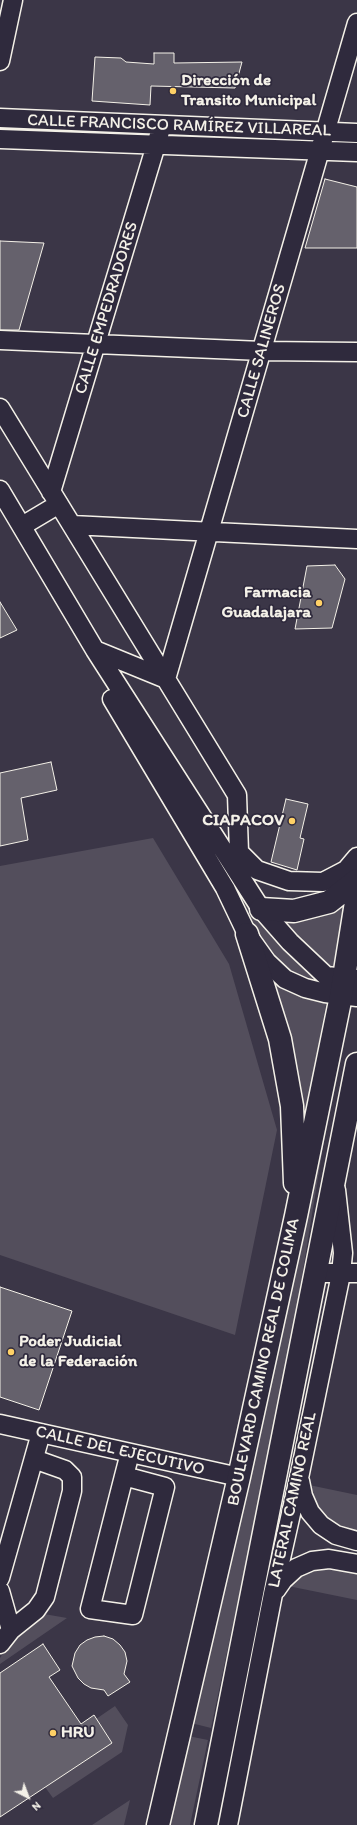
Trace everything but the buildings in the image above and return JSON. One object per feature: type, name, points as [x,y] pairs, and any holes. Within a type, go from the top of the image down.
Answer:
[{"type":"main road","points":[[261,909],[294,911],[329,902],[357,880]]},
{"type":"main road","name":"BOULEVARD CAMINO REAL DE COLIMA","points":[[158,1825],[239,1477],[296,1216],[350,987],[357,896]]},
{"type":"main road","points":[[247,934],[280,1040],[292,1106],[296,1216]]},
{"type":"main road","name":"BOULEVARD CAMINO REAL DE COLIMA","points":[[206,1825],[357,1064]]},
{"type":"street","points":[[0,61],[13,0]]},
{"type":"street","name":"CALLE SALINEROS","points":[[166,679],[357,23]]},
{"type":"street","name":"CALLE FRANCISCO RAMÍREZ VILLAREAL","points":[[0,118],[357,133]]},
{"type":"street","name":"CALLE EMPEDRADORES","points":[[55,498],[96,344],[162,125]]},
{"type":"street","name":"CALLE FRANCISCO RAMÍREZ VILLAREAL","points":[[0,139],[357,152]]},
{"type":"street","points":[[0,340],[262,351],[357,352]]},
{"type":"street","points":[[0,408],[237,795],[233,855]]},
{"type":"street","points":[[0,490],[95,650],[233,855],[261,909],[290,942],[326,976],[350,987]]},
{"type":"street","points":[[22,526],[55,498]]},
{"type":"street","points":[[72,525],[357,539]]},
{"type":"street","points":[[95,650],[166,679]]},
{"type":"street","points":[[95,650],[101,680],[225,888],[247,934],[267,962],[285,979],[305,988],[350,987]]},
{"type":"street","points":[[233,855],[257,870],[289,881],[323,882],[346,870],[357,857]]},
{"type":"street","name":"LATERAL CAMINO REAL","points":[[228,1825],[273,1594],[299,1478],[349,1273],[350,1253],[334,1175]]},
{"type":"street","points":[[317,1262],[350,1253]]},
{"type":"street","points":[[317,1262],[349,1273]]},
{"type":"street","name":"CALLE DEL EJECUTIVO","points":[[0,1424],[239,1477]]},
{"type":"street","points":[[0,1578],[41,1433]]},
{"type":"street","points":[[124,1476],[165,1487],[134,1615],[90,1609],[124,1476],[130,1453]]},
{"type":"street","points":[[5,1637],[36,1610],[45,1597],[72,1491],[72,1477],[65,1470],[34,1459]]},
{"type":"street","points":[[299,1478],[303,1496],[310,1512],[321,1525],[336,1535],[357,1541]]},
{"type":"street","points":[[273,1594],[283,1580],[296,1568],[312,1561],[329,1559],[357,1564]]},
{"type":"street","points":[[0,1591],[5,1637]]},
{"type":"shaded area","points":[[153,838],[229,964],[277,1130],[235,1335],[0,1255],[0,866]]},
{"type":"shaded area","points":[[224,862],[321,978],[320,985],[291,975],[271,957],[218,866]]},
{"type":"shaded area","points":[[347,898],[333,973],[275,915]]},
{"type":"shaded area","points":[[266,969],[327,999],[298,1154]]},
{"type":"shaded area","points":[[343,1024],[287,1368],[211,1728],[191,1723]]},
{"type":"shaded area","points":[[309,1485],[357,1495],[357,1532],[348,1531],[325,1517],[313,1503]]},
{"type":"shaded area","points":[[336,1567],[357,1572],[357,1600],[288,1586],[302,1574],[317,1569]]},
{"type":"shaded area","points":[[44,1614],[67,1618],[0,1664],[0,1658],[12,1639],[27,1630]]},
{"type":"shaded area","points":[[115,1706],[128,1725],[122,1752],[53,1798],[45,1787],[96,1719]]},
{"type":"shaded area","points":[[188,1736],[208,1740],[190,1825],[168,1825]]},
{"type":"shaded area","points":[[130,1800],[124,1825],[92,1825]]},
{"type":"place","name":"Dirección de Transito Municipal","points":[[173,91]]},
{"type":"place","name":"Farmacia Guadalajara","points":[[319,603]]},
{"type":"place","name":"CIAPACOV","points":[[292,821]]},
{"type":"place","name":"Poder Judicial de la Federación","points":[[11,1352]]},
{"type":"place","name":"HRU","points":[[53,1733]]}]
